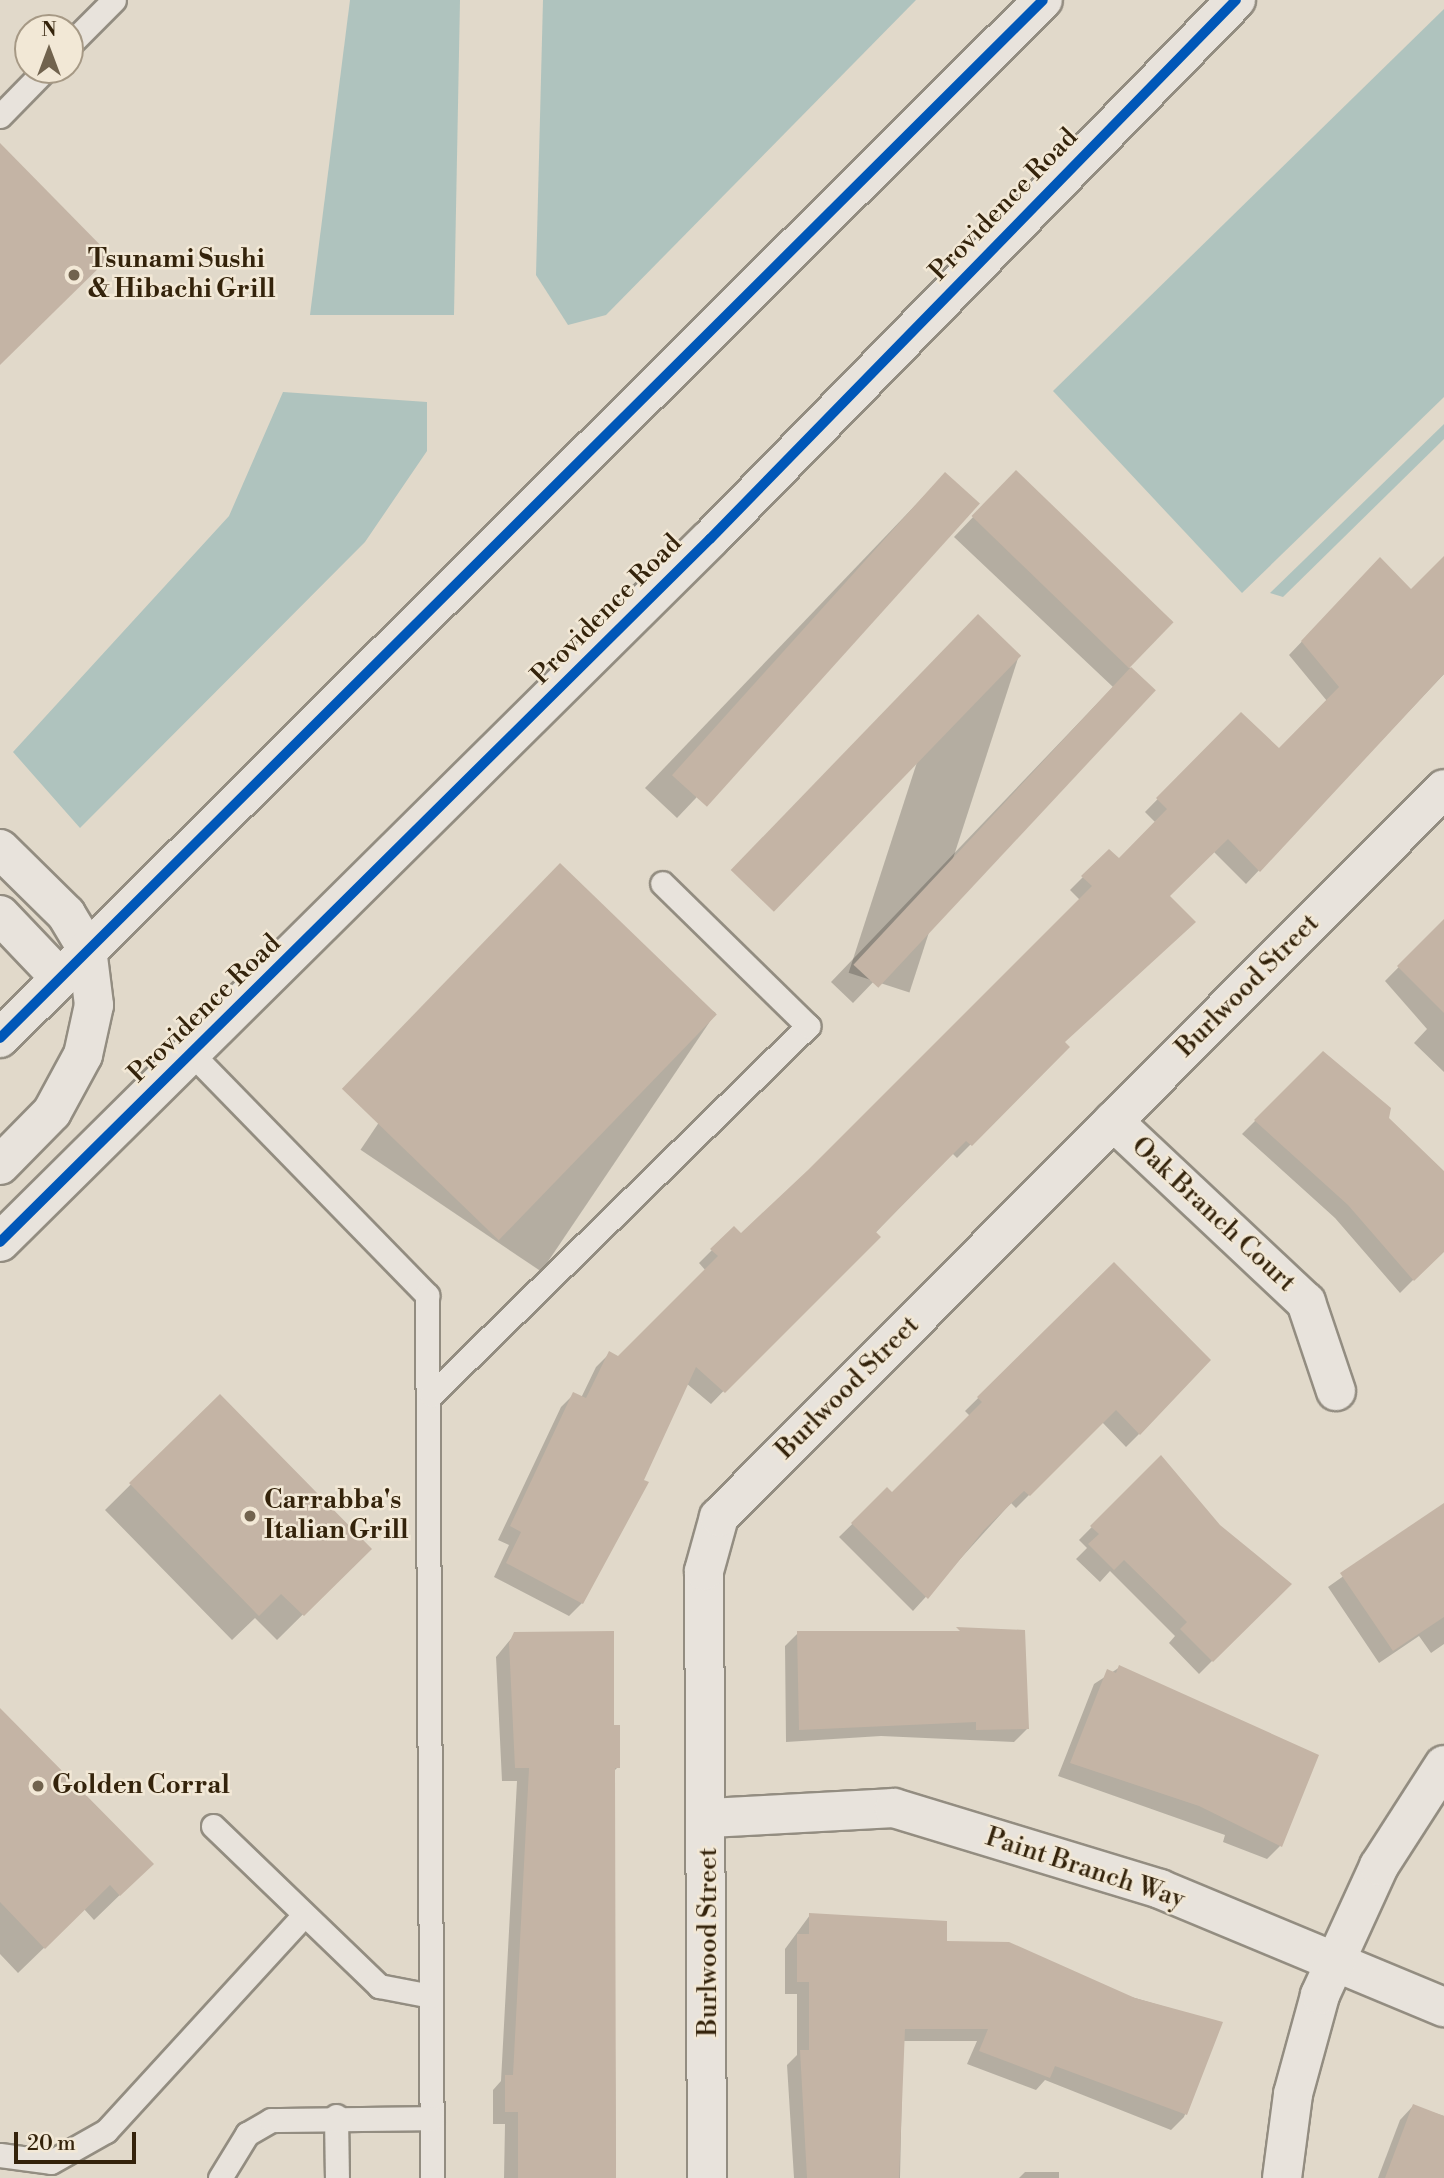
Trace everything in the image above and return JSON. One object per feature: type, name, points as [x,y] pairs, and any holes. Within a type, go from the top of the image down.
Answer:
[{"type":"street","points":[[0,1038],[1043,0]]},
{"type":"street","name":"Providence Road","points":[[0,1242],[700,549],[1236,0]]},
{"type":"street","name":"Burlwood Street","points":[[707,2178],[710,1818],[705,1571],[719,1517],[1444,789]]},
{"type":"street","points":[[0,849],[66,914],[87,949],[94,1005],[83,1055],[52,1112],[0,1164]]},
{"type":"street","points":[[0,915],[60,978]]},
{"type":"street","name":"Oak Branch Court","points":[[1113,1121],[1306,1301],[1336,1391]]},
{"type":"street","points":[[1282,2178],[1300,2059],[1334,1963],[1390,1846],[1444,1765]]},
{"type":"street","name":"Paint Branch Way","points":[[710,1818],[894,1808],[1160,1889],[1444,2007]]},
{"type":"lane","points":[[84,30],[114,0]]},
{"type":"lane","points":[[0,116],[31,84]]},
{"type":"lane","points":[[431,1395],[808,1026],[662,883]]},
{"type":"lane","points":[[192,1054],[427,1296],[431,1395],[432,2178]]},
{"type":"lane","points":[[213,1826],[302,1917],[379,1986],[431,1996]]},
{"type":"lane","points":[[0,2155],[51,2162],[106,2131],[302,1917]]},
{"type":"lane","points":[[220,2178],[247,2134],[271,2120],[336,2116],[432,2118]]},
{"type":"lane","points":[[336,2116],[337,2178]]},
{"type":"shaded area","points":[[350,0],[460,0],[454,315],[310,315]]},
{"type":"shaded area","points":[[543,0],[916,0],[606,315],[568,325],[536,275]]},
{"type":"shaded area","points":[[1444,9],[1444,397],[1242,593],[1053,391]]},
{"type":"shaded area","points":[[283,392],[427,402],[427,451],[365,542],[80,828],[13,752],[229,516]]},
{"type":"shaded area","points":[[1444,424],[1444,439],[1283,597],[1270,593]]},
{"type":"building","points":[[0,143],[111,256],[0,365]]},
{"type":"building","points":[[1016,470],[1174,622],[1129,668],[972,516]]},
{"type":"building","points":[[945,472],[980,503],[707,807],[672,775]]},
{"type":"building","points":[[1444,556],[1444,674],[1260,872],[1228,839],[1170,896],[1196,922],[1065,1042],[1070,1047],[972,1146],[966,1141],[876,1232],[881,1237],[725,1393],[696,1367],[644,1480],[649,1482],[583,1604],[506,1563],[521,1532],[510,1526],[573,1392],[586,1398],[609,1351],[618,1356],[718,1256],[710,1249],[734,1226],[741,1233],[808,1170],[1092,886],[1081,876],[1109,849],[1119,858],[1167,809],[1156,798],[1241,712],[1279,748],[1339,687],[1301,641],[1380,557],[1411,589]]},
{"type":"building","points":[[978,614],[1021,656],[774,912],[731,870]]},
{"type":"building","points":[[1131,667],[1156,690],[878,988],[853,965]]},
{"type":"building","points":[[560,863],[717,1014],[499,1240],[342,1089]]},
{"type":"building","points":[[1444,919],[1444,1013],[1397,966]]},
{"type":"building","points":[[1323,1051],[1391,1108],[1389,1118],[1444,1171],[1444,1252],[1414,1281],[1348,1205],[1254,1120]]},
{"type":"building","points":[[1114,1262],[1211,1360],[1140,1435],[1116,1410],[1030,1496],[1024,1491],[984,1530],[928,1599],[851,1523],[887,1487],[892,1492],[982,1402],[977,1397]]},
{"type":"building","name":"Carrabba's Italian Grill","points":[[220,1394],[372,1549],[304,1616],[281,1594],[259,1616],[129,1483]]},
{"type":"building","points":[[1161,1455],[1220,1525],[1292,1584],[1213,1662],[1180,1629],[1187,1622],[1124,1560],[1114,1570],[1088,1544],[1099,1534],[1090,1526]]},
{"type":"building","points":[[1444,1503],[1444,1617],[1393,1651],[1340,1573]]},
{"type":"building","points":[[956,1627],[1025,1630],[1029,1729],[976,1730],[976,1722],[799,1730],[797,1631],[960,1631]]},
{"type":"building","points":[[614,1631],[614,1725],[620,1725],[620,1768],[615,1768],[616,2178],[518,2178],[518,2112],[505,2112],[505,2075],[513,2075],[529,1768],[515,1768],[509,1643],[514,1632]]},
{"type":"building","points":[[1119,1665],[1319,1755],[1282,1847],[1199,1806],[1070,1763],[1107,1669],[1116,1673]]},
{"type":"building","name":"Golden Corral","points":[[0,1708],[154,1864],[120,1896],[110,1885],[45,1949],[0,1902]]},
{"type":"building","points":[[809,1913],[947,1921],[947,1941],[1009,1942],[1135,1998],[1223,2022],[1187,2115],[1055,2066],[1050,2078],[979,2051],[988,2029],[905,2029],[899,2178],[807,2178],[800,2050],[809,2050],[809,1982],[797,1982],[797,1934],[809,1934]]},
{"type":"building","points":[[1413,2104],[1444,2116],[1444,2178],[1385,2178]]},
{"type":"cycle path","points":[[0,1038],[1043,0]]},
{"type":"cycle path","points":[[0,1242],[710,539],[1236,0]]},
{"type":"place","name":"Tsunami Sushi & Hibachi Grill","points":[[74,275]]},
{"type":"place","name":"Carrabba's Italian Grill","points":[[250,1516]]},
{"type":"place","name":"Golden Corral","points":[[38,1786]]}]
